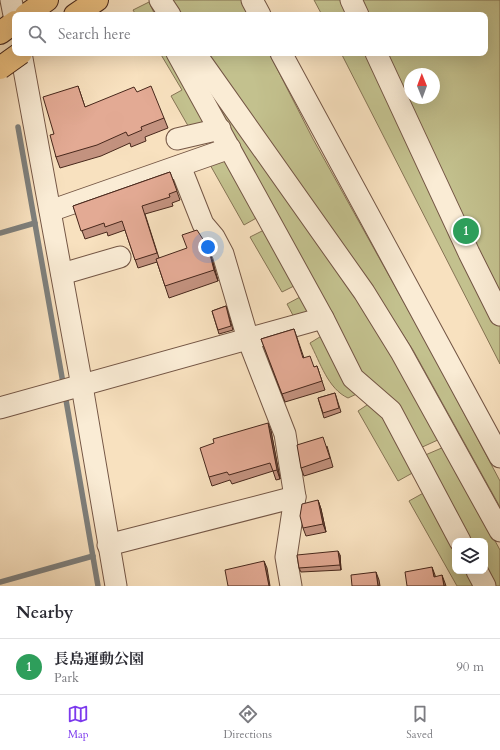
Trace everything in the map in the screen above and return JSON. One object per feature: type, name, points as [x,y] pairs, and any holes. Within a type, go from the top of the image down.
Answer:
[{"type":"highway","points":[[30,12],[47,0]]},
{"type":"highway","points":[[79,12],[97,0]]},
{"type":"highway","points":[[0,33],[12,23]]},
{"type":"highway","points":[[0,68],[17,56]]},
{"type":"street","points":[[11,0],[13,12]]},
{"type":"street","points":[[252,0],[258,12]]},
{"type":"street","points":[[351,0],[357,12]]},
{"type":"street","points":[[22,56],[82,386],[116,586]]},
{"type":"street","points":[[180,56],[323,318],[353,378],[391,411],[458,538]]},
{"type":"street","points":[[197,56],[364,292],[401,352],[500,531]]},
{"type":"street","points":[[283,56],[500,457]]},
{"type":"street","points":[[377,56],[469,253],[500,315]]},
{"type":"street","points":[[177,139],[220,129]]},
{"type":"street","points":[[50,211],[230,148]]},
{"type":"street","points":[[180,166],[203,224],[214,237],[223,254],[248,339],[285,434],[295,496],[286,557],[291,586]]},
{"type":"street","points":[[62,274],[120,257]]},
{"type":"street","points":[[0,408],[323,318]]},
{"type":"street","points":[[108,545],[295,496]]},
{"type":"street","points":[[479,574],[485,586]]},
{"type":"shaded area","points":[[171,0],[242,0],[248,12],[179,12]]},
{"type":"shaded area","points":[[314,0],[500,0],[500,364],[343,56],[488,56],[488,12],[320,12]]},
{"type":"shaded area","points":[[149,2],[154,12],[134,12],[133,10]]},
{"type":"shaded area","points":[[162,56],[173,56],[207,120],[191,131],[171,96],[182,90]]},
{"type":"shaded area","points":[[209,56],[271,56],[313,139],[432,353],[500,481],[500,507],[413,350],[376,293]]},
{"type":"shaded area","points":[[189,59],[356,296],[440,439],[418,449],[359,375]]},
{"type":"shaded area","points":[[217,159],[230,163],[260,216],[244,225],[209,163]]},
{"type":"shaded area","points":[[266,229],[296,285],[282,292],[250,237]]},
{"type":"shaded area","points":[[302,296],[310,310],[296,321],[287,304]]},
{"type":"shaded area","points":[[323,335],[361,392],[348,398],[341,394],[330,382],[310,343]]},
{"type":"shaded area","points":[[370,403],[389,421],[416,471],[398,481],[358,411]]},
{"type":"shaded area","points":[[444,447],[500,550],[500,586],[493,586],[487,574],[488,574],[488,538],[467,538],[423,456]]},
{"type":"shaded area","points":[[427,491],[453,538],[452,574],[473,574],[479,586],[457,586],[409,501]]},
{"type":"building","points":[[78,86],[85,107],[134,87],[137,92],[151,86],[164,118],[141,127],[142,130],[128,136],[126,132],[97,145],[56,157],[50,135],[54,134],[43,97]]},
{"type":"building","points":[[170,172],[177,191],[169,194],[170,197],[142,206],[157,253],[135,260],[122,221],[105,227],[104,223],[81,231],[73,206]]},
{"type":"building","points":[[197,230],[208,247],[214,270],[165,286],[156,259],[187,248],[182,235]]},
{"type":"building","points":[[226,306],[231,326],[218,330],[212,311]]},
{"type":"building","points":[[294,329],[303,358],[310,356],[314,367],[317,366],[322,381],[282,394],[261,339]]},
{"type":"building","points":[[335,393],[339,408],[323,413],[318,398]]},
{"type":"building","points":[[268,423],[277,470],[273,471],[270,463],[229,475],[227,472],[209,477],[200,448],[214,443],[213,439]]},
{"type":"building","points":[[323,437],[330,458],[301,468],[297,445]]},
{"type":"building","points":[[318,500],[323,524],[303,528],[300,516],[302,504]]},
{"type":"building","points":[[338,551],[340,565],[299,568],[297,555]]},
{"type":"building","points":[[264,561],[269,586],[228,586],[225,570]]},
{"type":"building","points":[[432,567],[434,577],[442,575],[444,586],[407,586],[405,572]]},
{"type":"building","points":[[376,572],[378,586],[352,586],[351,575]]},
{"type":"waterway","points":[[18,127],[63,383]]},
{"type":"waterway","points":[[0,233],[35,223]]},
{"type":"waterway","points":[[66,400],[98,586]]},
{"type":"waterway","points":[[0,582],[93,556]]},
{"type":"place","name":"長島運動公園","points":[[466,231]]}]
